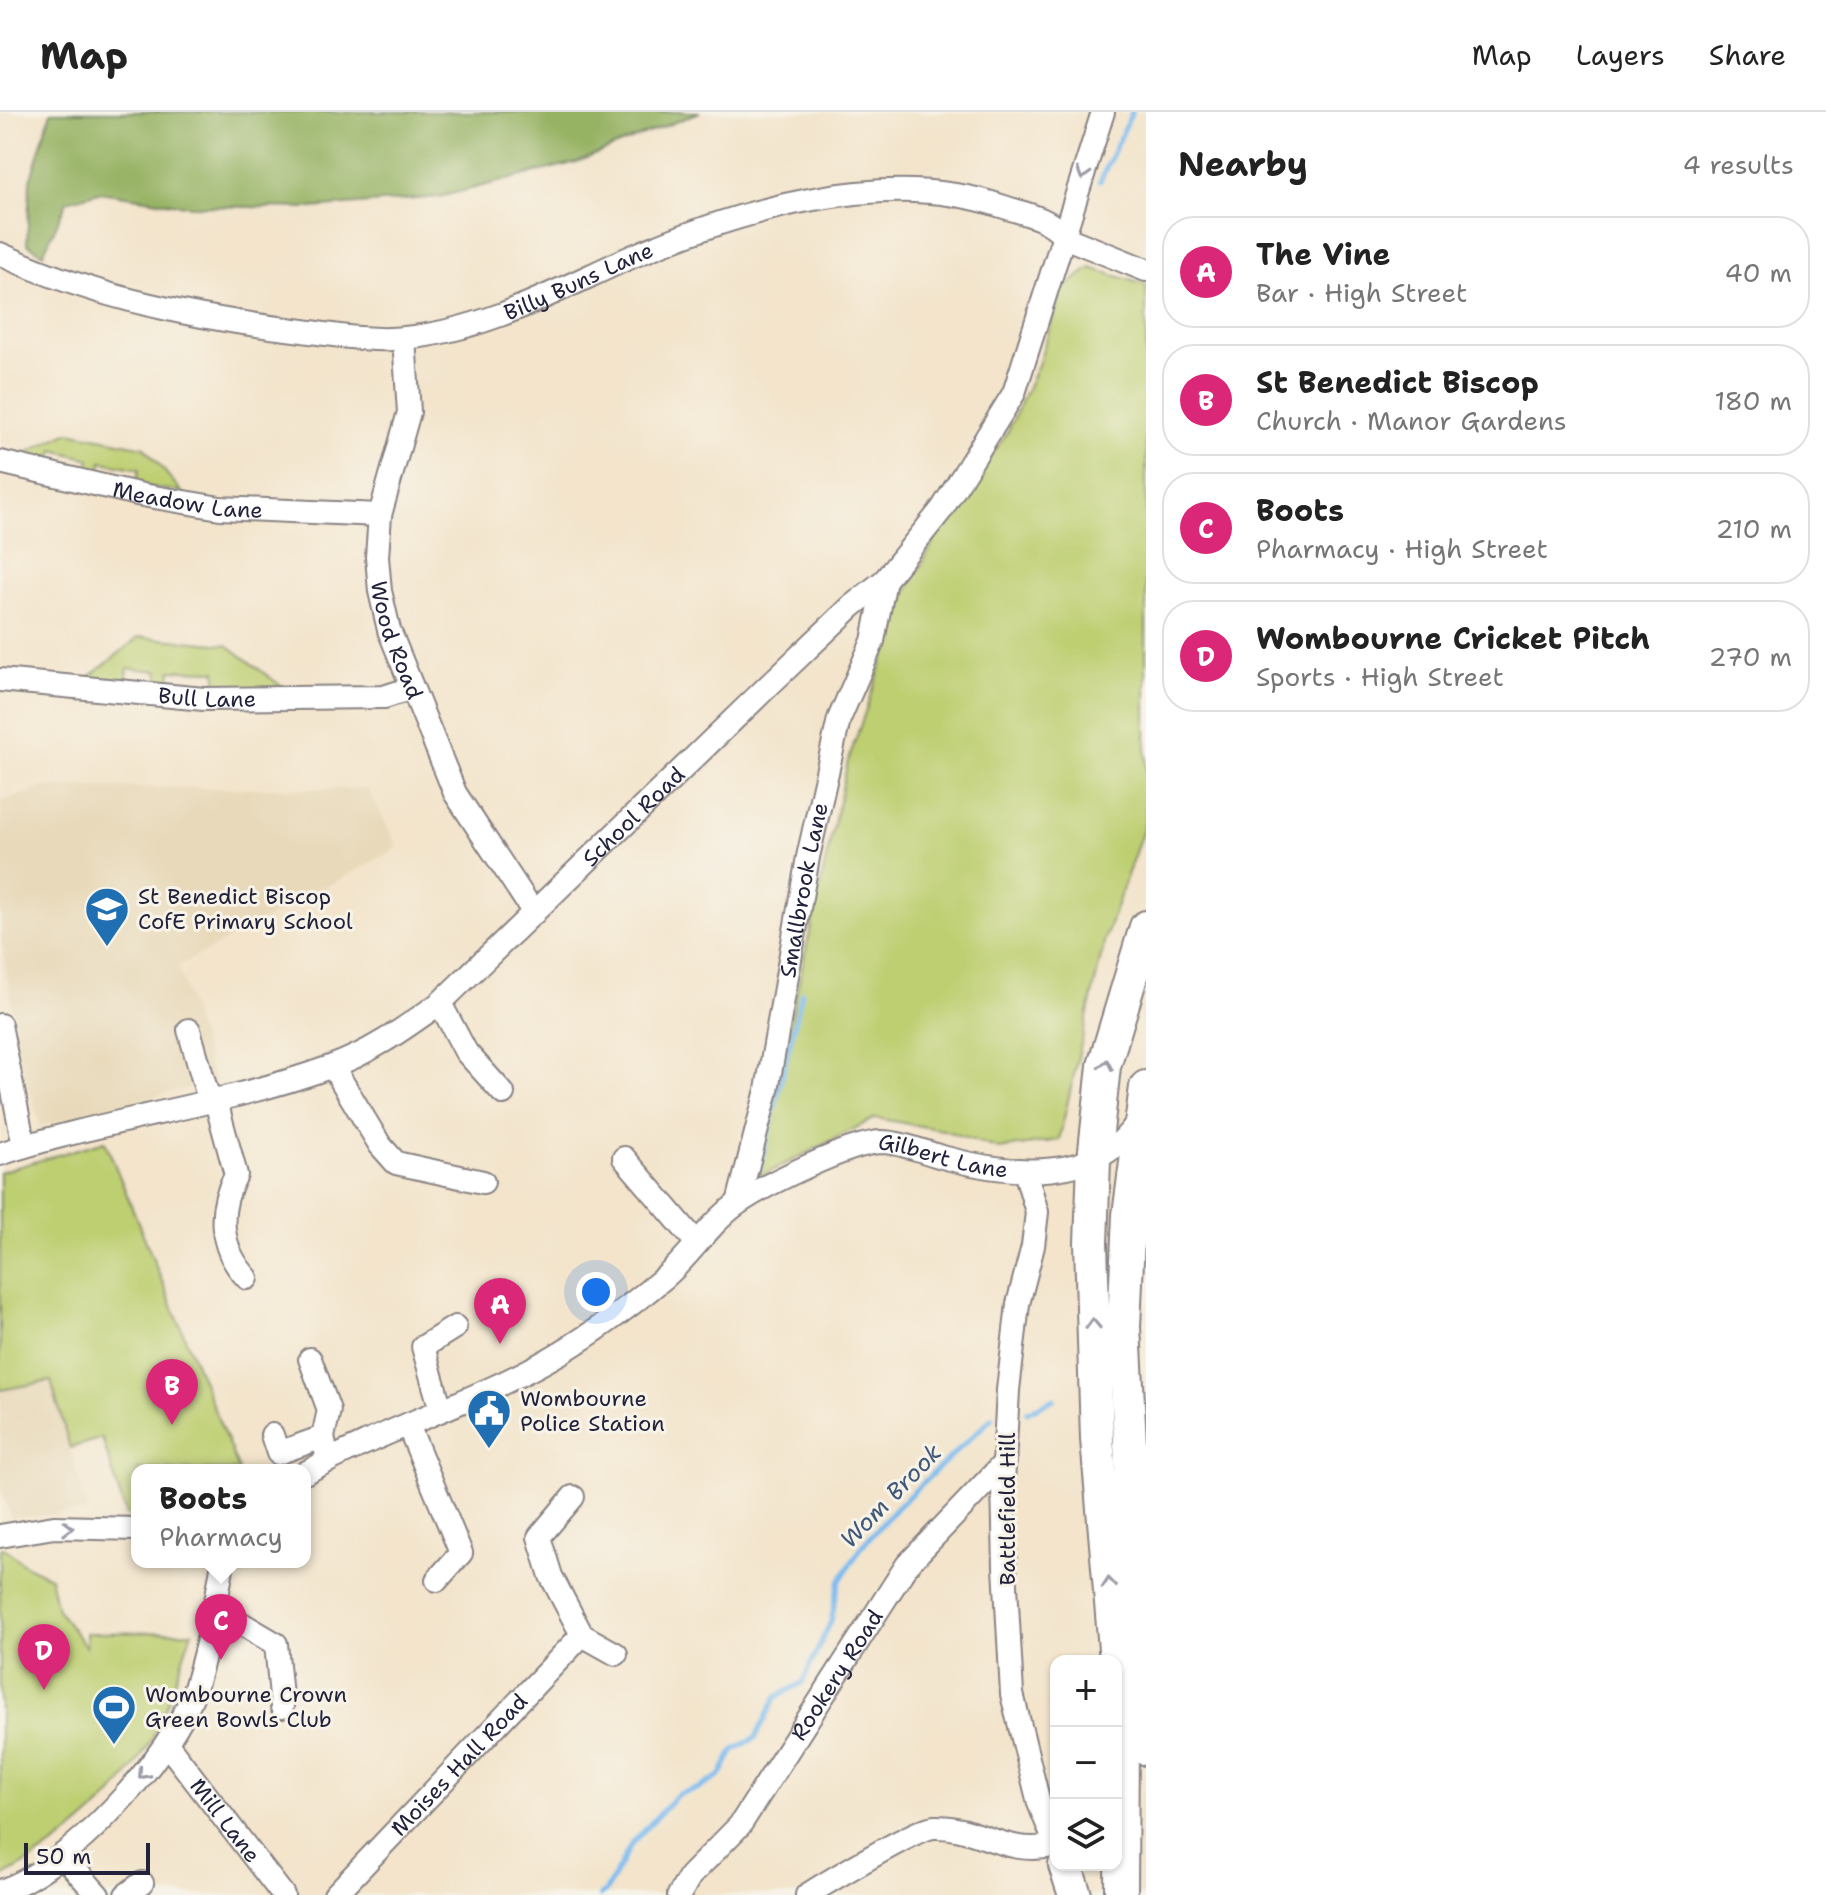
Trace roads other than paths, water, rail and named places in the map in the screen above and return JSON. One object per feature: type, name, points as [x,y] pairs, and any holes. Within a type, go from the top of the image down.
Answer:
[{"type":"highway","points":[[1115,1655],[1097,1439],[1091,1243],[1094,1160],[1104,1066],[1146,927]]},
{"type":"highway","points":[[1144,1102],[1129,1215],[1124,1327],[1146,1749]]},
{"type":"highway","points":[[1121,1727],[1121,1895]]},
{"type":"highway","points":[[1067,1871],[1075,1895]]},
{"type":"street","name":"School Road","points":[[0,1154],[333,1067],[386,1041],[440,1003],[830,627],[885,580],[942,509],[1014,393],[1103,112]]},
{"type":"street","name":"Billy Buns Lane","points":[[0,254],[119,297],[228,322],[404,339],[490,321],[698,229],[781,205],[868,193],[936,193],[986,202],[1042,220],[1059,228],[1064,237],[1146,270]]},
{"type":"street","name":"Wood Road","points":[[404,339],[409,412],[380,515],[377,557],[380,591],[389,630],[455,793],[534,913]]},
{"type":"street","name":"Meadow Lane","points":[[0,462],[142,495],[220,508],[380,515]]},
{"type":"street","name":"Smallbrook Lane","points":[[738,1203],[767,1090],[808,857],[839,719],[873,641],[885,580]]},
{"type":"street","name":"Bull Lane","points":[[0,680],[204,699],[384,697],[412,688]]},
{"type":"street","points":[[440,1003],[466,1052],[503,1093]]},
{"type":"street","points":[[0,1025],[24,1146]]},
{"type":"street","points":[[189,1030],[236,1175],[229,1189],[223,1234],[235,1266],[247,1278]]},
{"type":"street","points":[[333,1067],[380,1145],[396,1163],[472,1181],[459,1203]]},
{"type":"street","name":"Gilbert Lane","points":[[311,1470],[546,1361],[608,1322],[668,1274],[696,1242],[738,1203],[817,1161],[880,1142],[994,1169],[1025,1171],[1094,1160],[1127,1139],[1144,1102]]},
{"type":"street","points":[[624,1158],[696,1242]]},
{"type":"street","name":"Battlefield Hill","points":[[1025,1171],[1037,1212],[1033,1246],[1018,1304],[1008,1390],[1005,1462],[1012,1694],[1039,1803],[1050,1830]]},
{"type":"street","points":[[441,1410],[423,1347],[455,1327]]},
{"type":"street","points":[[310,1359],[329,1410],[323,1437],[328,1461]]},
{"type":"street","points":[[408,1425],[456,1541],[459,1558],[437,1580]]},
{"type":"street","points":[[272,1435],[278,1453],[323,1437]]},
{"type":"street","name":"Rookery Road","points":[[679,1895],[690,1876],[740,1825],[907,1565],[1005,1462]]},
{"type":"street","points":[[573,1497],[539,1537],[551,1576],[582,1635],[616,1654]]},
{"type":"street","points":[[0,1536],[54,1527],[131,1529]]},
{"type":"street","points":[[211,1568],[216,1605],[276,1644],[282,1707]]},
{"type":"street","points":[[0,1891],[15,1887],[62,1855],[150,1767],[167,1744],[195,1690],[222,1568]]},
{"type":"street","name":"Moises Hall Road","points":[[335,1895],[582,1635]]},
{"type":"street","name":"Mill Lane","points":[[167,1744],[280,1894]]},
{"type":"street","points":[[807,1895],[932,1827],[971,1833],[1003,1846],[1050,1845]]},
{"type":"street","points":[[62,1855],[98,1895]]},
{"type":"waterway","points":[[1100,181],[1132,112]]},
{"type":"waterway","points":[[760,1169],[802,993]]},
{"type":"waterway","name":"Wom Brook","points":[[1027,1412],[1054,1399]]},
{"type":"waterway","name":"Wom Brook","points":[[600,1895],[606,1891],[632,1843],[678,1794],[700,1788],[720,1776],[734,1750],[756,1737],[776,1697],[802,1683],[831,1621],[839,1582],[863,1545],[896,1508],[992,1418]]},
{"type":"place","name":"St Benedict Biscop CofE Primary School","points":[[107,948]]},
{"type":"place","name":"The Vine","points":[[500,1344]]},
{"type":"place","name":"St Benedict Biscop","points":[[172,1425]]},
{"type":"place","name":"Wombourne Police Station","points":[[489,1450]]},
{"type":"place","name":"Boots","points":[[221,1660]]},
{"type":"place","name":"Wombourne Cricket Pitch","points":[[44,1690]]},
{"type":"place","name":"Wombourne Crown Green Bowls Club","points":[[114,1746]]}]
